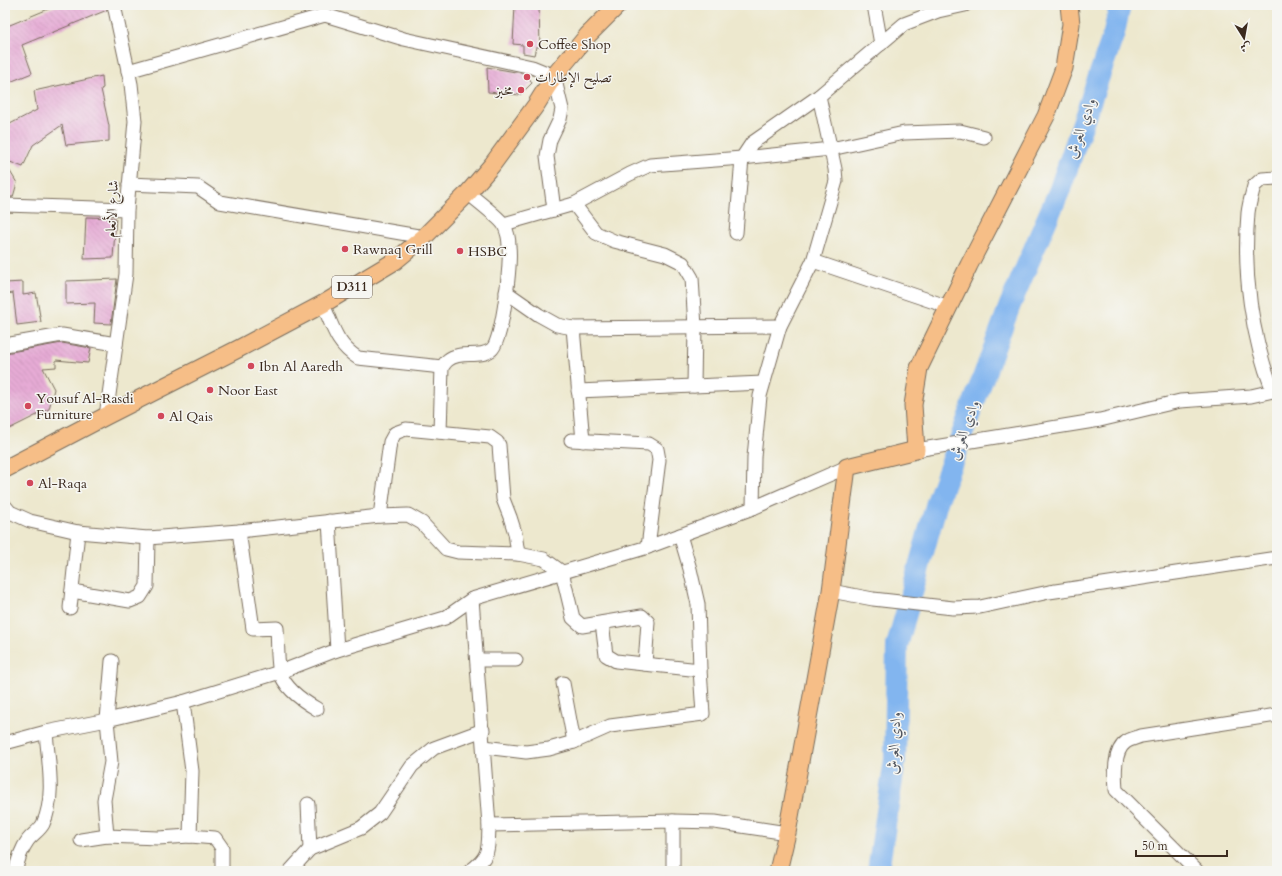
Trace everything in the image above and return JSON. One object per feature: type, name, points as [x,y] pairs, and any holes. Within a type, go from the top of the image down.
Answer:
[{"type":"main road","name":"D311","points":[[5,469],[323,304],[395,261],[424,237],[468,193],[492,165],[536,106],[554,76],[588,35],[618,5]]},
{"type":"main road","points":[[778,871],[787,833],[831,591],[847,467],[916,450],[913,405],[919,368],[1046,116],[1064,68],[1071,24],[1069,5]]},
{"type":"street","name":"شارع الأنعام","points":[[106,416],[126,274],[127,209],[135,121],[128,71],[114,5]]},
{"type":"street","points":[[874,5],[881,44]]},
{"type":"street","points":[[736,233],[742,158],[752,143],[819,96],[904,24],[938,11],[965,5]]},
{"type":"street","points":[[128,71],[325,15],[404,39],[532,67],[554,76],[562,109],[560,119],[550,140],[547,156],[554,210]]},
{"type":"street","points":[[753,508],[754,457],[760,396],[763,383],[780,326],[813,260],[836,182],[831,149],[819,96]]},
{"type":"street","points":[[504,224],[574,204],[650,165],[831,149],[904,133],[960,131],[984,136]]},
{"type":"street","points":[[916,450],[1100,420],[1180,400],[1251,396],[1275,391],[1266,374],[1254,325],[1248,284],[1247,238],[1248,211],[1254,186],[1262,180],[1277,178]]},
{"type":"street","points":[[129,184],[198,187],[220,202],[424,237]]},
{"type":"street","points":[[440,432],[442,367],[448,359],[459,355],[483,353],[492,350],[498,340],[506,292],[509,264],[509,245],[504,224],[468,193]]},
{"type":"street","points":[[574,204],[596,233],[614,241],[666,254],[682,263],[692,278],[695,327],[694,386]]},
{"type":"street","points":[[5,205],[127,209]]},
{"type":"street","points":[[813,260],[949,307]]},
{"type":"street","points":[[506,292],[539,315],[557,325],[573,328],[780,326]]},
{"type":"street","points":[[323,304],[340,343],[358,358],[442,367]]},
{"type":"street","points":[[573,328],[578,391],[577,440],[649,444],[657,449],[659,460],[648,546]]},
{"type":"street","points":[[5,345],[62,335],[116,344]]},
{"type":"street","points":[[578,391],[763,383]]},
{"type":"street","points":[[380,516],[390,442],[395,433],[406,429],[490,437],[499,445],[503,498],[513,528],[518,554]]},
{"type":"street","points":[[5,743],[46,732],[107,720],[183,702],[280,672],[338,650],[445,618],[472,599],[680,535],[753,508],[847,467]]},
{"type":"street","points":[[5,506],[10,512],[30,521],[78,532],[148,538],[240,531],[380,516],[408,515],[422,523],[446,548],[458,552],[518,554],[544,559],[562,572],[573,618],[582,626],[642,616],[648,622],[644,664]]},
{"type":"street","points":[[329,521],[338,650]]},
{"type":"street","points":[[240,531],[253,630],[277,628],[280,672],[288,686],[304,702],[317,709]]},
{"type":"street","points":[[70,608],[78,532]]},
{"type":"street","points":[[484,747],[526,752],[549,749],[574,742],[610,726],[703,714],[698,604],[690,568],[680,535]]},
{"type":"street","points":[[72,591],[130,601],[140,596],[147,586],[148,538]]},
{"type":"street","points":[[831,591],[873,599],[953,608],[980,607],[1049,592],[1277,558]]},
{"type":"street","points":[[470,871],[478,866],[487,855],[489,825],[478,660],[472,599]]},
{"type":"street","points":[[602,623],[606,654],[616,661],[700,670]]},
{"type":"street","points":[[478,660],[516,660]]},
{"type":"street","points":[[107,836],[104,800],[111,762],[107,720],[112,661]]},
{"type":"street","points":[[563,683],[574,742]]},
{"type":"street","points":[[183,702],[192,772],[190,836]]},
{"type":"street","points":[[1197,871],[1116,790],[1114,773],[1118,751],[1126,742],[1141,736],[1277,714]]},
{"type":"street","points":[[290,871],[310,849],[361,828],[380,813],[412,766],[434,748],[483,730]]},
{"type":"street","points":[[16,871],[17,863],[28,840],[42,825],[48,806],[50,787],[46,732]]},
{"type":"street","points":[[308,804],[310,849]]},
{"type":"street","points":[[489,825],[674,821],[715,822],[787,833]]},
{"type":"street","points":[[673,871],[674,821]]},
{"type":"street","points":[[81,840],[107,836],[158,838],[190,836],[215,838],[222,848],[222,871]]},
{"type":"building","points":[[58,5],[106,5],[107,10],[22,45],[32,73],[5,84],[5,27]]},
{"type":"building","points":[[515,5],[539,5],[540,47],[536,47],[534,55],[523,53],[523,45],[513,44]]},
{"type":"building","points":[[487,67],[527,74],[532,83],[520,95],[488,92]]},
{"type":"building","points":[[102,76],[103,88],[101,89],[109,126],[109,141],[66,145],[62,125],[33,145],[23,167],[5,160],[5,134],[8,125],[37,110],[34,91]]},
{"type":"building","points":[[5,163],[17,183],[13,197],[5,197]]},
{"type":"building","points":[[86,217],[116,218],[113,258],[84,259]]},
{"type":"building","points":[[117,279],[111,324],[94,323],[95,303],[66,304],[66,281]]},
{"type":"building","points":[[23,282],[23,295],[36,293],[41,322],[17,325],[13,293],[5,294],[5,283]]},
{"type":"building","points":[[62,343],[91,348],[88,363],[56,360],[56,367],[43,368],[54,389],[49,409],[5,431],[5,353]]},
{"type":"waterway","name":"وادي العرش","points":[[878,871],[895,760],[897,646],[937,502],[1010,305],[1060,189],[1114,33],[1120,5]]},
{"type":"place","name":"Coffee Shop","points":[[530,44]]},
{"type":"place","name":"تصليح الإطارات","points":[[527,77]]},
{"type":"place","name":"مخبز","points":[[521,90]]},
{"type":"place","name":"Rawnaq Grill","points":[[345,249]]},
{"type":"place","name":"HSBC","points":[[460,251]]},
{"type":"place","name":"Ibn Al Aaredh","points":[[251,366]]},
{"type":"place","name":"Noor East","points":[[210,390]]},
{"type":"place","name":"Yousuf Al-Rasdi Furniture","points":[[28,406]]},
{"type":"place","name":"Al Qais","points":[[161,416]]},
{"type":"place","name":"Al-Raqa","points":[[30,483]]}]
